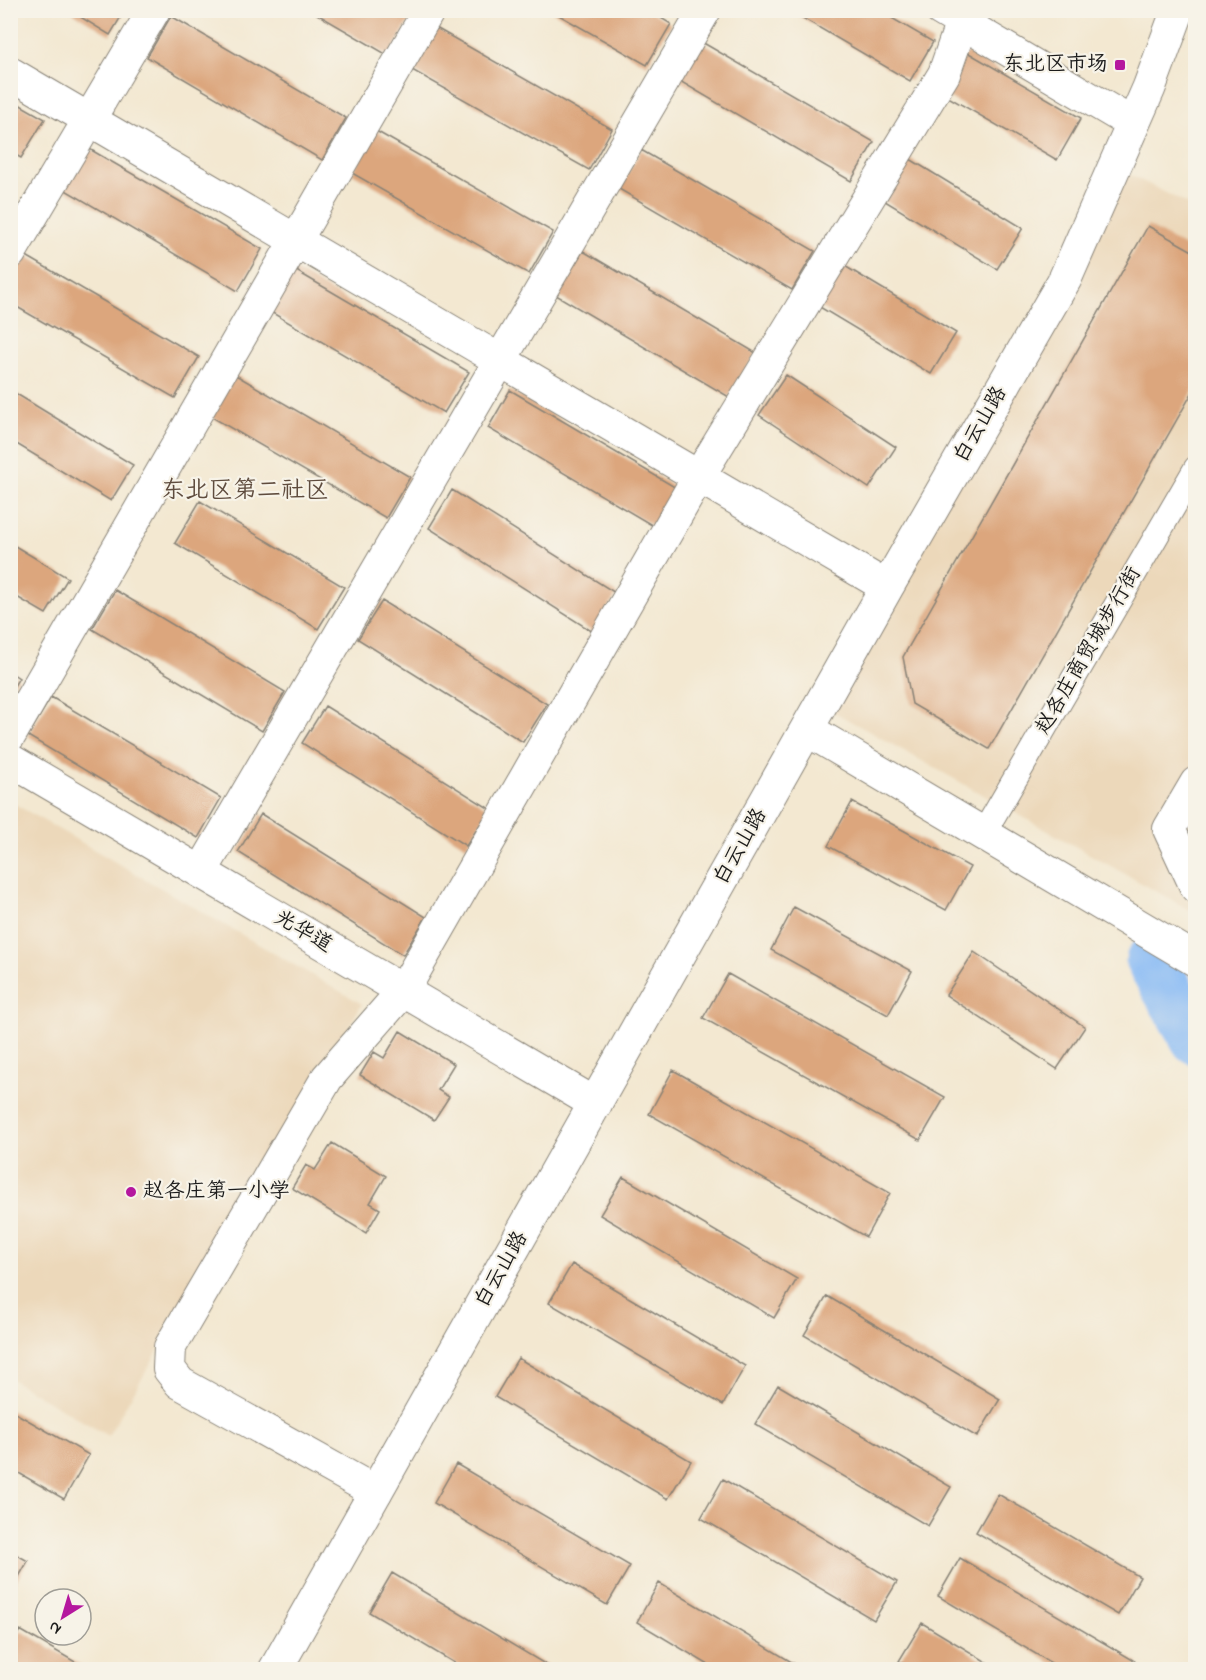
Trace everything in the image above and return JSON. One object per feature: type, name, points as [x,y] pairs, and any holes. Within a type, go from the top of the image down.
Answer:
[{"type":"street","points":[[10,253],[154,10]]},
{"type":"street","points":[[10,735],[429,10]]},
{"type":"street","points":[[201,872],[705,10]]},
{"type":"street","name":"白云山路","points":[[275,1670],[887,587],[1065,279],[1133,124],[1178,10]]},
{"type":"street","points":[[376,1492],[180,1383],[169,1369],[170,1347],[327,1078],[403,991],[699,476],[944,74],[956,15],[1133,124]]},
{"type":"street","points":[[10,73],[887,587]]},
{"type":"street","name":"赵各庄商贸城步行街","points":[[984,834],[1196,468]]},
{"type":"street","points":[[808,729],[984,834],[1195,955]]},
{"type":"street","name":"光华道","points":[[10,760],[596,1104]]},
{"type":"street","points":[[1196,783],[1169,829],[1196,886]]},
{"type":"shaded area","points":[[1123,171],[1195,208],[1195,913],[827,708]]},
{"type":"shaded area","name":"赵各庄第一小学","points":[[11,802],[362,1004],[108,1436],[11,1379]]},
{"type":"building","points":[[69,10],[125,10],[110,35]]},
{"type":"building","points":[[310,10],[407,10],[413,14],[389,56]]},
{"type":"building","points":[[550,10],[648,10],[671,24],[647,65]]},
{"type":"building","points":[[789,10],[878,10],[933,42],[910,81]]},
{"type":"building","points":[[171,16],[346,118],[322,160],[147,57]]},
{"type":"building","points":[[436,28],[612,129],[589,170],[412,70]]},
{"type":"building","points":[[700,41],[874,142],[851,181],[678,80]]},
{"type":"building","points":[[967,52],[1081,118],[1057,160],[943,94]]},
{"type":"building","points":[[10,99],[45,119],[21,158],[10,152]]},
{"type":"building","points":[[376,131],[553,232],[529,274],[352,173]]},
{"type":"building","points":[[86,147],[262,249],[238,291],[62,188]]},
{"type":"building","points":[[641,150],[815,251],[792,290],[619,189]]},
{"type":"building","points":[[910,159],[1023,228],[997,269],[885,201]]},
{"type":"building","points":[[1148,226],[1196,253],[1196,386],[989,749],[912,704],[903,657]]},
{"type":"building","points":[[583,251],[756,353],[729,397],[556,295]]},
{"type":"building","points":[[23,254],[199,357],[175,398],[10,303],[10,276]]},
{"type":"building","points":[[843,265],[956,333],[931,374],[818,306]]},
{"type":"building","points":[[293,269],[469,372],[444,413],[269,311]]},
{"type":"building","points":[[234,374],[410,477],[386,518],[210,416]]},
{"type":"building","points":[[786,375],[896,447],[869,488],[759,415]]},
{"type":"building","points":[[10,390],[133,465],[111,501],[10,440]]},
{"type":"building","points":[[510,390],[678,489],[655,527],[488,428]]},
{"type":"building","points":[[452,490],[617,594],[593,632],[429,528]]},
{"type":"building","points":[[200,501],[344,587],[318,629],[175,543]]},
{"type":"building","points":[[10,543],[68,578],[46,614],[10,593]]},
{"type":"building","points":[[115,590],[285,692],[262,731],[92,629]]},
{"type":"building","points":[[382,601],[547,704],[523,742],[358,639]]},
{"type":"building","points":[[10,672],[19,678],[10,692]]},
{"type":"building","points":[[51,697],[221,798],[198,838],[28,736]]},
{"type":"building","points":[[325,706],[490,809],[466,846],[302,743]]},
{"type":"building","points":[[852,802],[970,867],[946,910],[828,846]]},
{"type":"building","points":[[261,814],[426,917],[403,955],[238,852]]},
{"type":"building","points":[[794,907],[912,971],[888,1015],[771,950]]},
{"type":"building","points":[[974,952],[1085,1027],[1057,1069],[946,995]]},
{"type":"building","points":[[728,974],[945,1097],[920,1140],[703,1018]]},
{"type":"building","points":[[400,1031],[454,1064],[438,1090],[449,1097],[434,1120],[360,1075],[374,1052],[384,1058]]},
{"type":"building","points":[[673,1070],[890,1193],[866,1237],[649,1114]]},
{"type":"building","points":[[332,1143],[386,1176],[370,1203],[380,1209],[366,1233],[292,1188],[306,1165],[315,1170]]},
{"type":"building","points":[[623,1177],[797,1279],[774,1318],[600,1215]]},
{"type":"building","points":[[572,1264],[745,1366],[723,1405],[549,1303]]},
{"type":"building","points":[[827,1296],[1000,1399],[977,1437],[804,1335]]},
{"type":"building","points":[[518,1358],[691,1461],[668,1499],[495,1397]]},
{"type":"building","points":[[778,1385],[951,1487],[928,1526],[755,1424]]},
{"type":"building","points":[[10,1410],[89,1455],[64,1499],[10,1468]]},
{"type":"building","points":[[456,1464],[630,1566],[607,1605],[434,1503]]},
{"type":"building","points":[[723,1479],[897,1582],[874,1620],[701,1518]]},
{"type":"building","points":[[998,1494],[1140,1577],[1118,1615],[976,1532]]},
{"type":"building","points":[[10,1551],[28,1561],[10,1592]]},
{"type":"building","points":[[960,1558],[1138,1663],[1134,1670],[1063,1670],[938,1596]]},
{"type":"building","points":[[392,1573],[555,1670],[466,1670],[369,1612]]},
{"type":"building","points":[[659,1583],[805,1670],[717,1670],[637,1622]]},
{"type":"building","points":[[922,1623],[1000,1670],[914,1670],[899,1661]]},
{"type":"building","points":[[20,1630],[33,1638],[33,1647],[49,1647],[89,1670],[10,1670],[10,1647]]},
{"type":"waterway","points":[[1151,961],[1196,1039]]},
{"type":"place","name":"东北区市场","points":[[1120,65]]},
{"type":"place","name":"赵各庄第一小学","points":[[131,1192]]},
{"type":"district","name":"东北区第二社区","points":[[245,491]]}]
